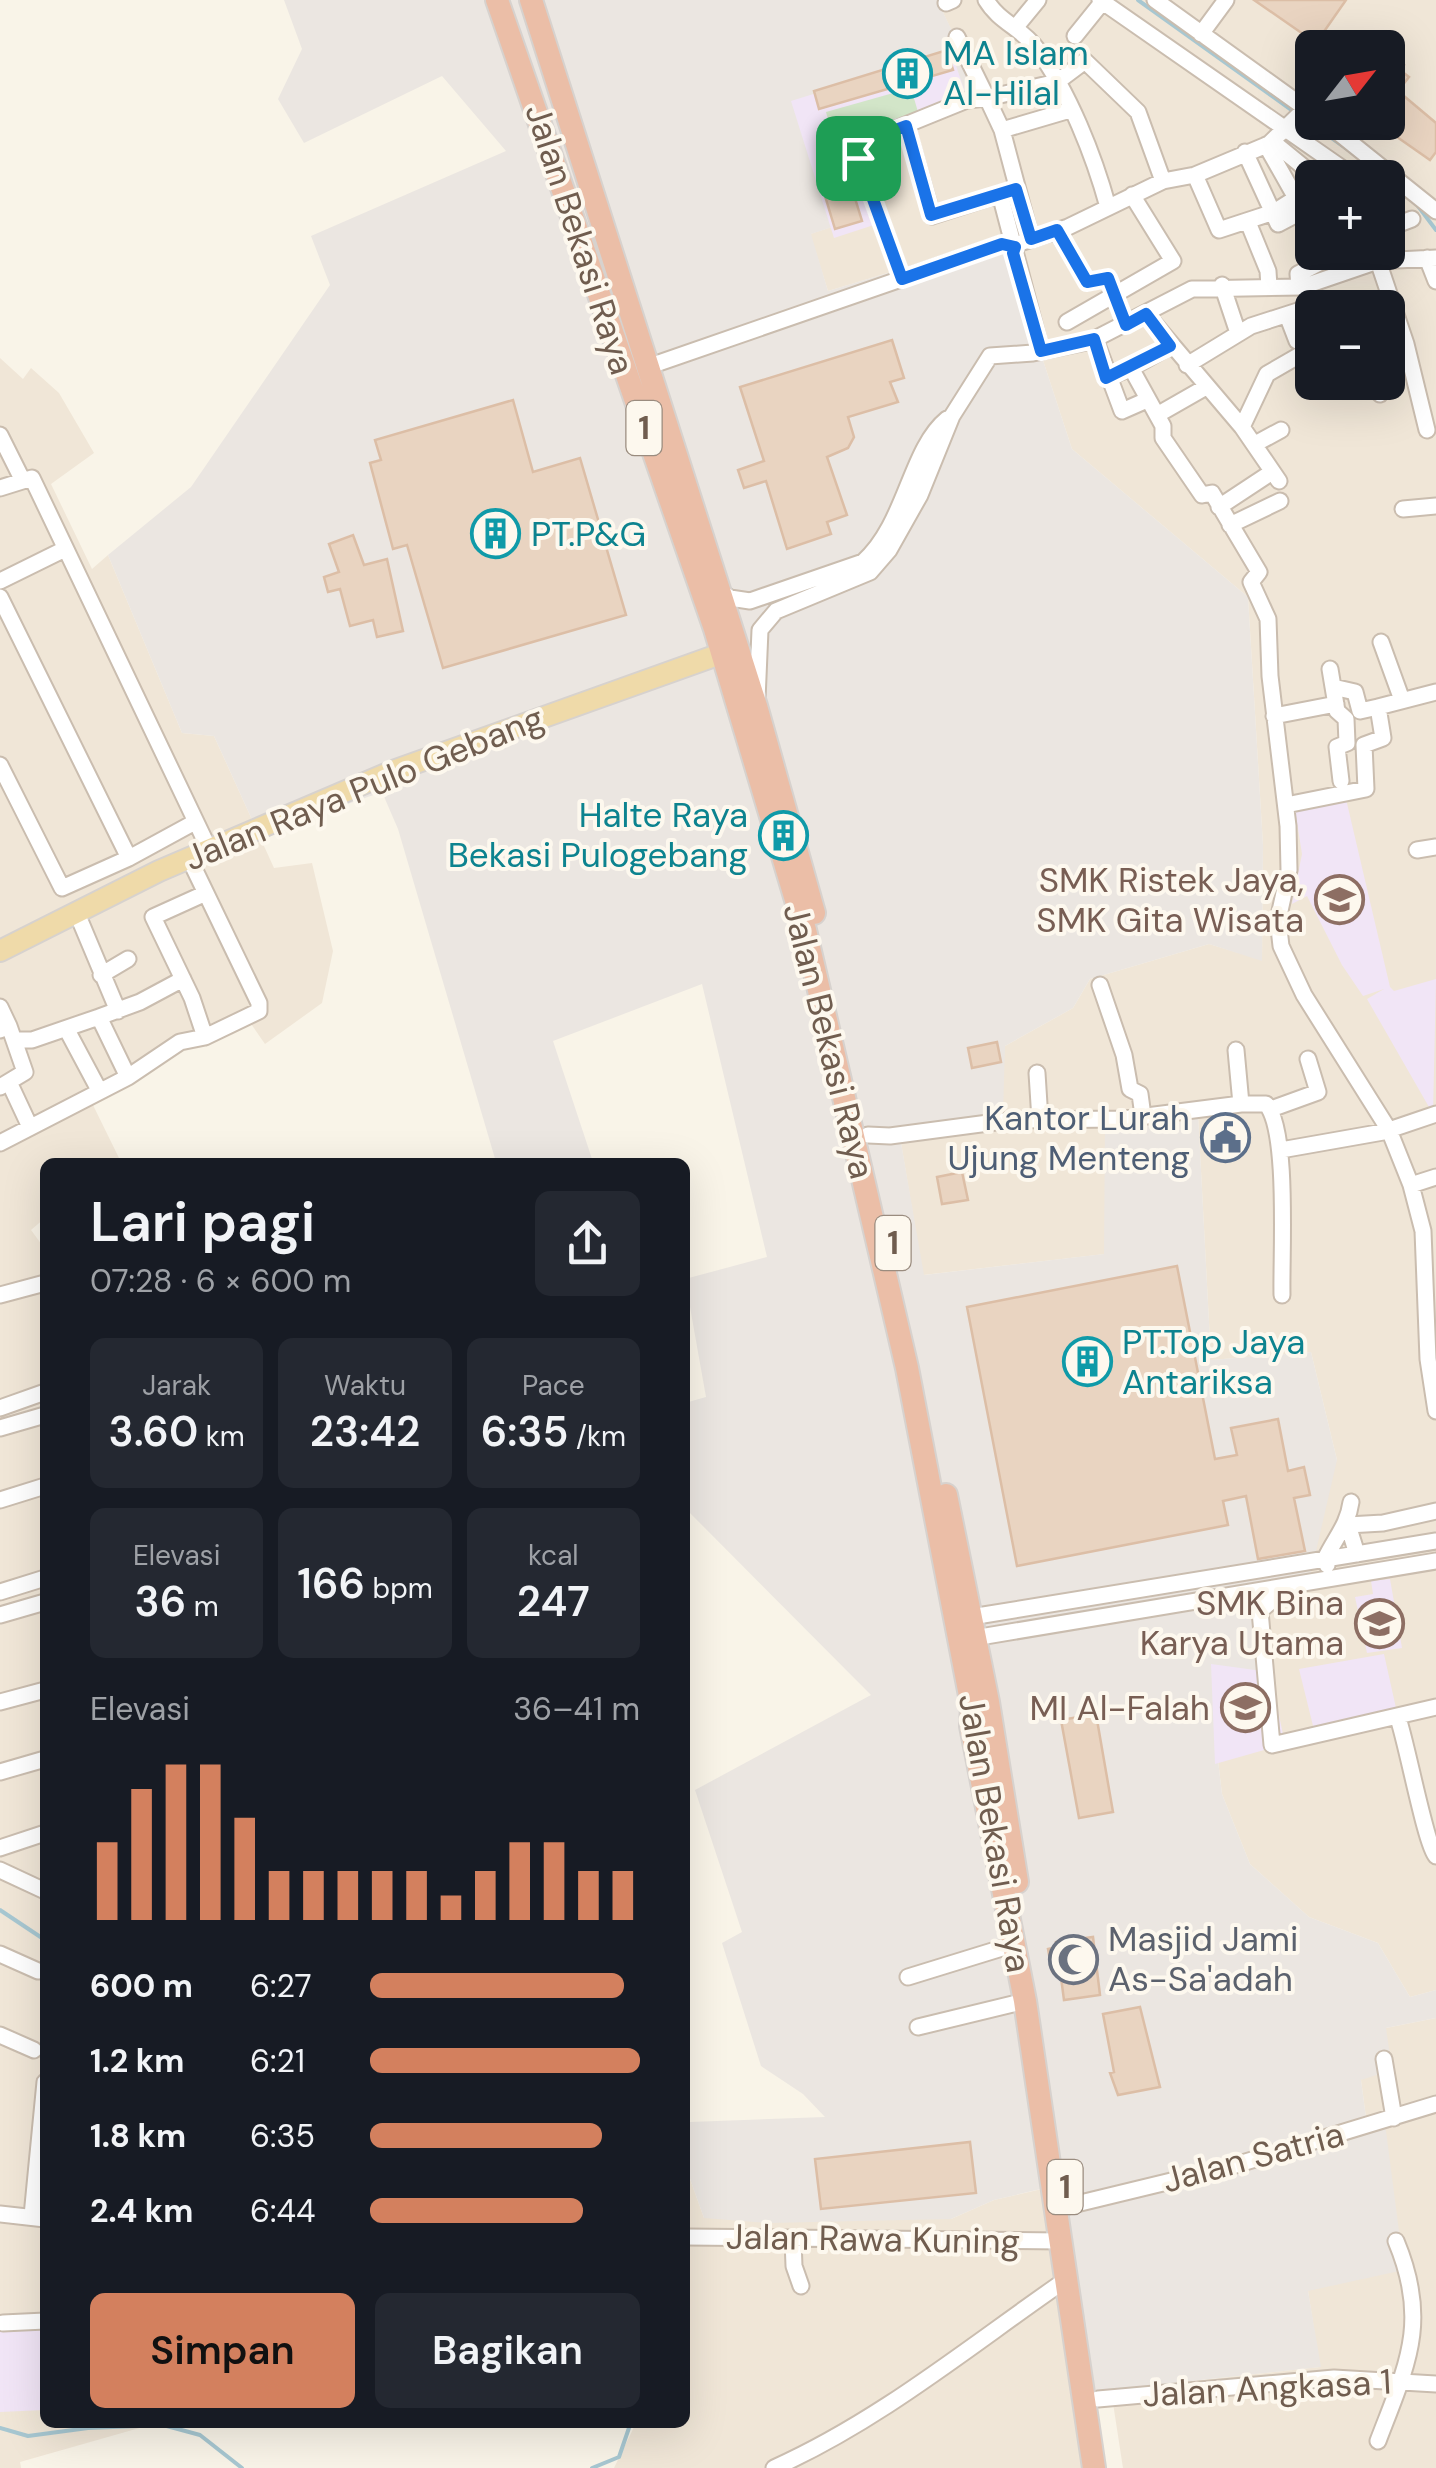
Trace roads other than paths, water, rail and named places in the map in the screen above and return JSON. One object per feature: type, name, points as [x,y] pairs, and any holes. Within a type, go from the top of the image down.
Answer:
[{"type":"highway","name":"Jalan Bekasi Raya","points":[[498,0],[542,121],[552,164],[578,225],[604,314],[730,651],[868,1135],[935,1476],[972,1706],[971,1726],[1025,2001],[1094,2468]]},
{"type":"highway","points":[[517,0],[616,304],[659,422],[686,480]]},
{"type":"highway","name":"Jalan Bekasi Raya","points":[[531,0],[720,591],[730,651],[756,706],[811,928],[972,1628],[1029,1948],[1108,2468]]},
{"type":"main road","name":"Jalan Raya Pulo Gebang","points":[[0,951],[209,849],[462,744],[730,651]]},
{"type":"street","points":[[986,0],[998,17],[1038,50],[1057,82],[1108,208]]},
{"type":"street","points":[[1015,28],[1038,0]]},
{"type":"street","points":[[1154,0],[1201,34],[1295,114]]},
{"type":"street","points":[[1201,34],[1226,0]]},
{"type":"street","points":[[1075,36],[1103,1],[1207,72],[1295,116]]},
{"type":"street","points":[[957,36],[1002,130],[1013,253],[1041,351]]},
{"type":"street","points":[[1207,72],[1221,52]]},
{"type":"street","points":[[902,279],[858,158],[866,141],[968,100],[1057,82],[1085,61],[1103,82],[1122,92],[1143,122],[1163,182]]},
{"type":"street","points":[[1002,130],[1070,110]]},
{"type":"street","points":[[650,366],[1002,244],[1015,247],[1163,182],[1195,174],[1269,143],[1295,122]]},
{"type":"street","points":[[906,126],[931,215],[1008,192]]},
{"type":"street","points":[[1326,140],[1349,160]]},
{"type":"street","points":[[1269,143],[1295,162]]},
{"type":"street","points":[[1195,174],[1216,228],[1224,230],[1274,212],[1296,198],[1269,143]]},
{"type":"street","points":[[1246,152],[1280,224],[1295,216]]},
{"type":"street","points":[[1008,192],[1031,239]]},
{"type":"street","points":[[1405,193],[1436,211]]},
{"type":"street","points":[[1067,322],[1173,261],[1132,196]]},
{"type":"street","points":[[1405,221],[1412,219]]},
{"type":"street","points":[[1248,222],[1268,270],[1268,287]]},
{"type":"street","points":[[1057,230],[1087,282],[1108,278],[1126,325]]},
{"type":"street","points":[[1405,259],[1431,258],[1436,280]]},
{"type":"street","points":[[1299,287],[1298,274],[1306,270]]},
{"type":"street","points":[[756,706],[760,630],[766,620],[867,567],[896,515],[929,438],[952,416],[985,360],[998,354],[1041,351],[1094,339],[1192,289],[1299,287],[1351,270]]},
{"type":"street","points":[[1381,270],[1406,344],[1427,430]]},
{"type":"street","points":[[1222,286],[1238,333]]},
{"type":"street","points":[[1187,365],[1238,333],[1295,312]]},
{"type":"street","points":[[1146,314],[1242,427],[1275,477],[1220,507]]},
{"type":"street","points":[[1287,314],[1295,327]]},
{"type":"street","points":[[1094,339],[1122,411],[1146,400]]},
{"type":"street","points":[[1106,378],[1170,346]]},
{"type":"street","points":[[1242,427],[1267,374],[1295,352]]},
{"type":"street","points":[[1131,368],[1164,430],[1162,438],[1202,495],[1211,492],[1259,572],[1250,582],[1268,620],[1274,716],[1290,850],[1278,920],[1281,946],[1304,995],[1389,1130],[1412,1185],[1423,1231],[1421,1250],[1436,1411]]},
{"type":"street","points":[[1156,415],[1206,388]]},
{"type":"street","points":[[1255,444],[1281,430]]},
{"type":"street","points":[[0,434],[65,550],[209,849]]},
{"type":"street","points":[[0,488],[27,478]]},
{"type":"street","points":[[1230,524],[1280,501]]},
{"type":"street","points":[[1404,509],[1435,510]]},
{"type":"street","points":[[0,581],[65,550]]},
{"type":"street","points":[[720,591],[730,598],[750,601],[867,567]]},
{"type":"street","points":[[0,597],[129,858]]},
{"type":"street","points":[[1382,642],[1402,700]]},
{"type":"street","points":[[1330,669],[1340,716],[1346,719],[1347,742],[1337,747],[1341,781]]},
{"type":"street","points":[[1274,716],[1334,695],[1355,692],[1360,711],[1436,692]]},
{"type":"street","points":[[1286,804],[1367,788],[1364,745],[1383,738],[1378,706]]},
{"type":"street","points":[[0,765],[60,887],[129,858],[195,822]]},
{"type":"street","points":[[1417,850],[1436,847]]},
{"type":"street","points":[[0,1143],[128,1076],[180,1042],[205,1037],[257,1014],[260,1008],[189,858]]},
{"type":"street","points":[[205,1037],[154,917],[206,893]]},
{"type":"street","points":[[76,911],[118,1010]]},
{"type":"street","points":[[100,975],[128,958]]},
{"type":"street","points":[[9,1032],[66,1030],[183,979]]},
{"type":"street","points":[[1100,984],[1124,1055],[1130,1090],[1140,1094],[1143,1116]]},
{"type":"street","points":[[0,1007],[25,1073],[4,1084],[30,1127]]},
{"type":"street","points":[[98,1017],[128,1076]]},
{"type":"street","points":[[66,1030],[99,1090]]},
{"type":"street","points":[[1236,1050],[1240,1104]]},
{"type":"street","points":[[1271,1109],[1318,1092],[1308,1059]]},
{"type":"street","points":[[1036,1073],[1040,1120]]},
{"type":"street","points":[[868,1135],[890,1136],[1011,1120],[1193,1113],[1261,1103],[1271,1109],[1281,1150],[1282,1294]]},
{"type":"street","points":[[1281,1150],[1389,1130],[1436,1114]]},
{"type":"street","points":[[1412,1185],[1436,1177]]},
{"type":"street","points":[[0,1295],[40,1285]]},
{"type":"street","points":[[0,1408],[40,1394]]},
{"type":"street","points":[[0,1428],[40,1416]]},
{"type":"street","points":[[0,1500],[40,1488]]},
{"type":"street","points":[[1350,1502],[1348,1525],[1357,1554]]},
{"type":"street","points":[[1332,1578],[1325,1559],[1336,1535],[1348,1525],[1383,1523],[1436,1512]]},
{"type":"street","points":[[972,1628],[1436,1541]]},
{"type":"street","points":[[972,1628],[1290,1586],[1436,1561]]},
{"type":"street","points":[[0,1592],[40,1580]]},
{"type":"street","points":[[1290,1586],[1260,1611],[1272,1745],[1436,1708]]},
{"type":"street","points":[[0,1615],[40,1603]]},
{"type":"street","points":[[0,1702],[40,1691]]},
{"type":"street","points":[[1398,1718],[1418,1786],[1428,1846],[1436,1856]]},
{"type":"street","points":[[0,1772],[40,1760]]},
{"type":"street","points":[[0,1848],[40,1835]]},
{"type":"street","points":[[0,1870],[40,1889]]},
{"type":"street","points":[[908,1977],[1015,1944]]},
{"type":"street","points":[[0,1954],[38,1971]]},
{"type":"street","points":[[918,2026],[1025,2001]]},
{"type":"street","points":[[0,2035],[34,2050]]},
{"type":"street","points":[[1384,2059],[1394,2118]]},
{"type":"street","name":"Jalan Satria","points":[[1068,2206],[1229,2166],[1436,2104]]},
{"type":"street","points":[[0,2214],[39,2218]]},
{"type":"street","name":"Jalan Rawa Kuning","points":[[690,2237],[1061,2242]]},
{"type":"street","points":[[793,2240],[794,2266],[801,2286]]},
{"type":"street","points":[[1378,2441],[1416,2327],[1410,2285],[1396,2241]]},
{"type":"street","points":[[774,2468],[824,2445],[920,2386],[1067,2279]]},
{"type":"street","points":[[2,2323],[40,2321]]},
{"type":"street","name":"Jalan Angkasa 1","points":[[1098,2398],[1297,2380],[1436,2384]]},
{"type":"waterway","points":[[1138,0],[1293,111]]},
{"type":"waterway","points":[[1335,140],[1350,151]]},
{"type":"waterway","points":[[1415,202],[1436,230]]},
{"type":"waterway","points":[[0,1910],[40,1937]]},
{"type":"waterway","points":[[0,2428],[28,2436],[88,2428]]},
{"type":"waterway","points":[[174,2428],[200,2435],[242,2468]]},
{"type":"waterway","points":[[592,2468],[619,2457],[629,2428]]},
{"type":"place","name":"MA Islam Al-Hilal","points":[[908,73]]},
{"type":"place","name":"PT.P&G","points":[[496,534]]},
{"type":"place","name":"Halte Raya Bekasi Pulogebang","points":[[783,835]]},
{"type":"place","name":"SMK Ristek Jaya, SMK Gita Wisata","points":[[1339,900]]},
{"type":"place","name":"Kantor Lurah Ujung Menteng","points":[[1225,1138]]},
{"type":"place","name":"PT.Top Jaya Antariksa","points":[[1087,1362]]},
{"type":"place","name":"SMK Bina Karya Utama","points":[[1379,1623]]},
{"type":"place","name":"MI Al-Falah","points":[[1245,1708]]},
{"type":"place","name":"Masjid Jami As-Sa'adah","points":[[1073,1959]]}]
